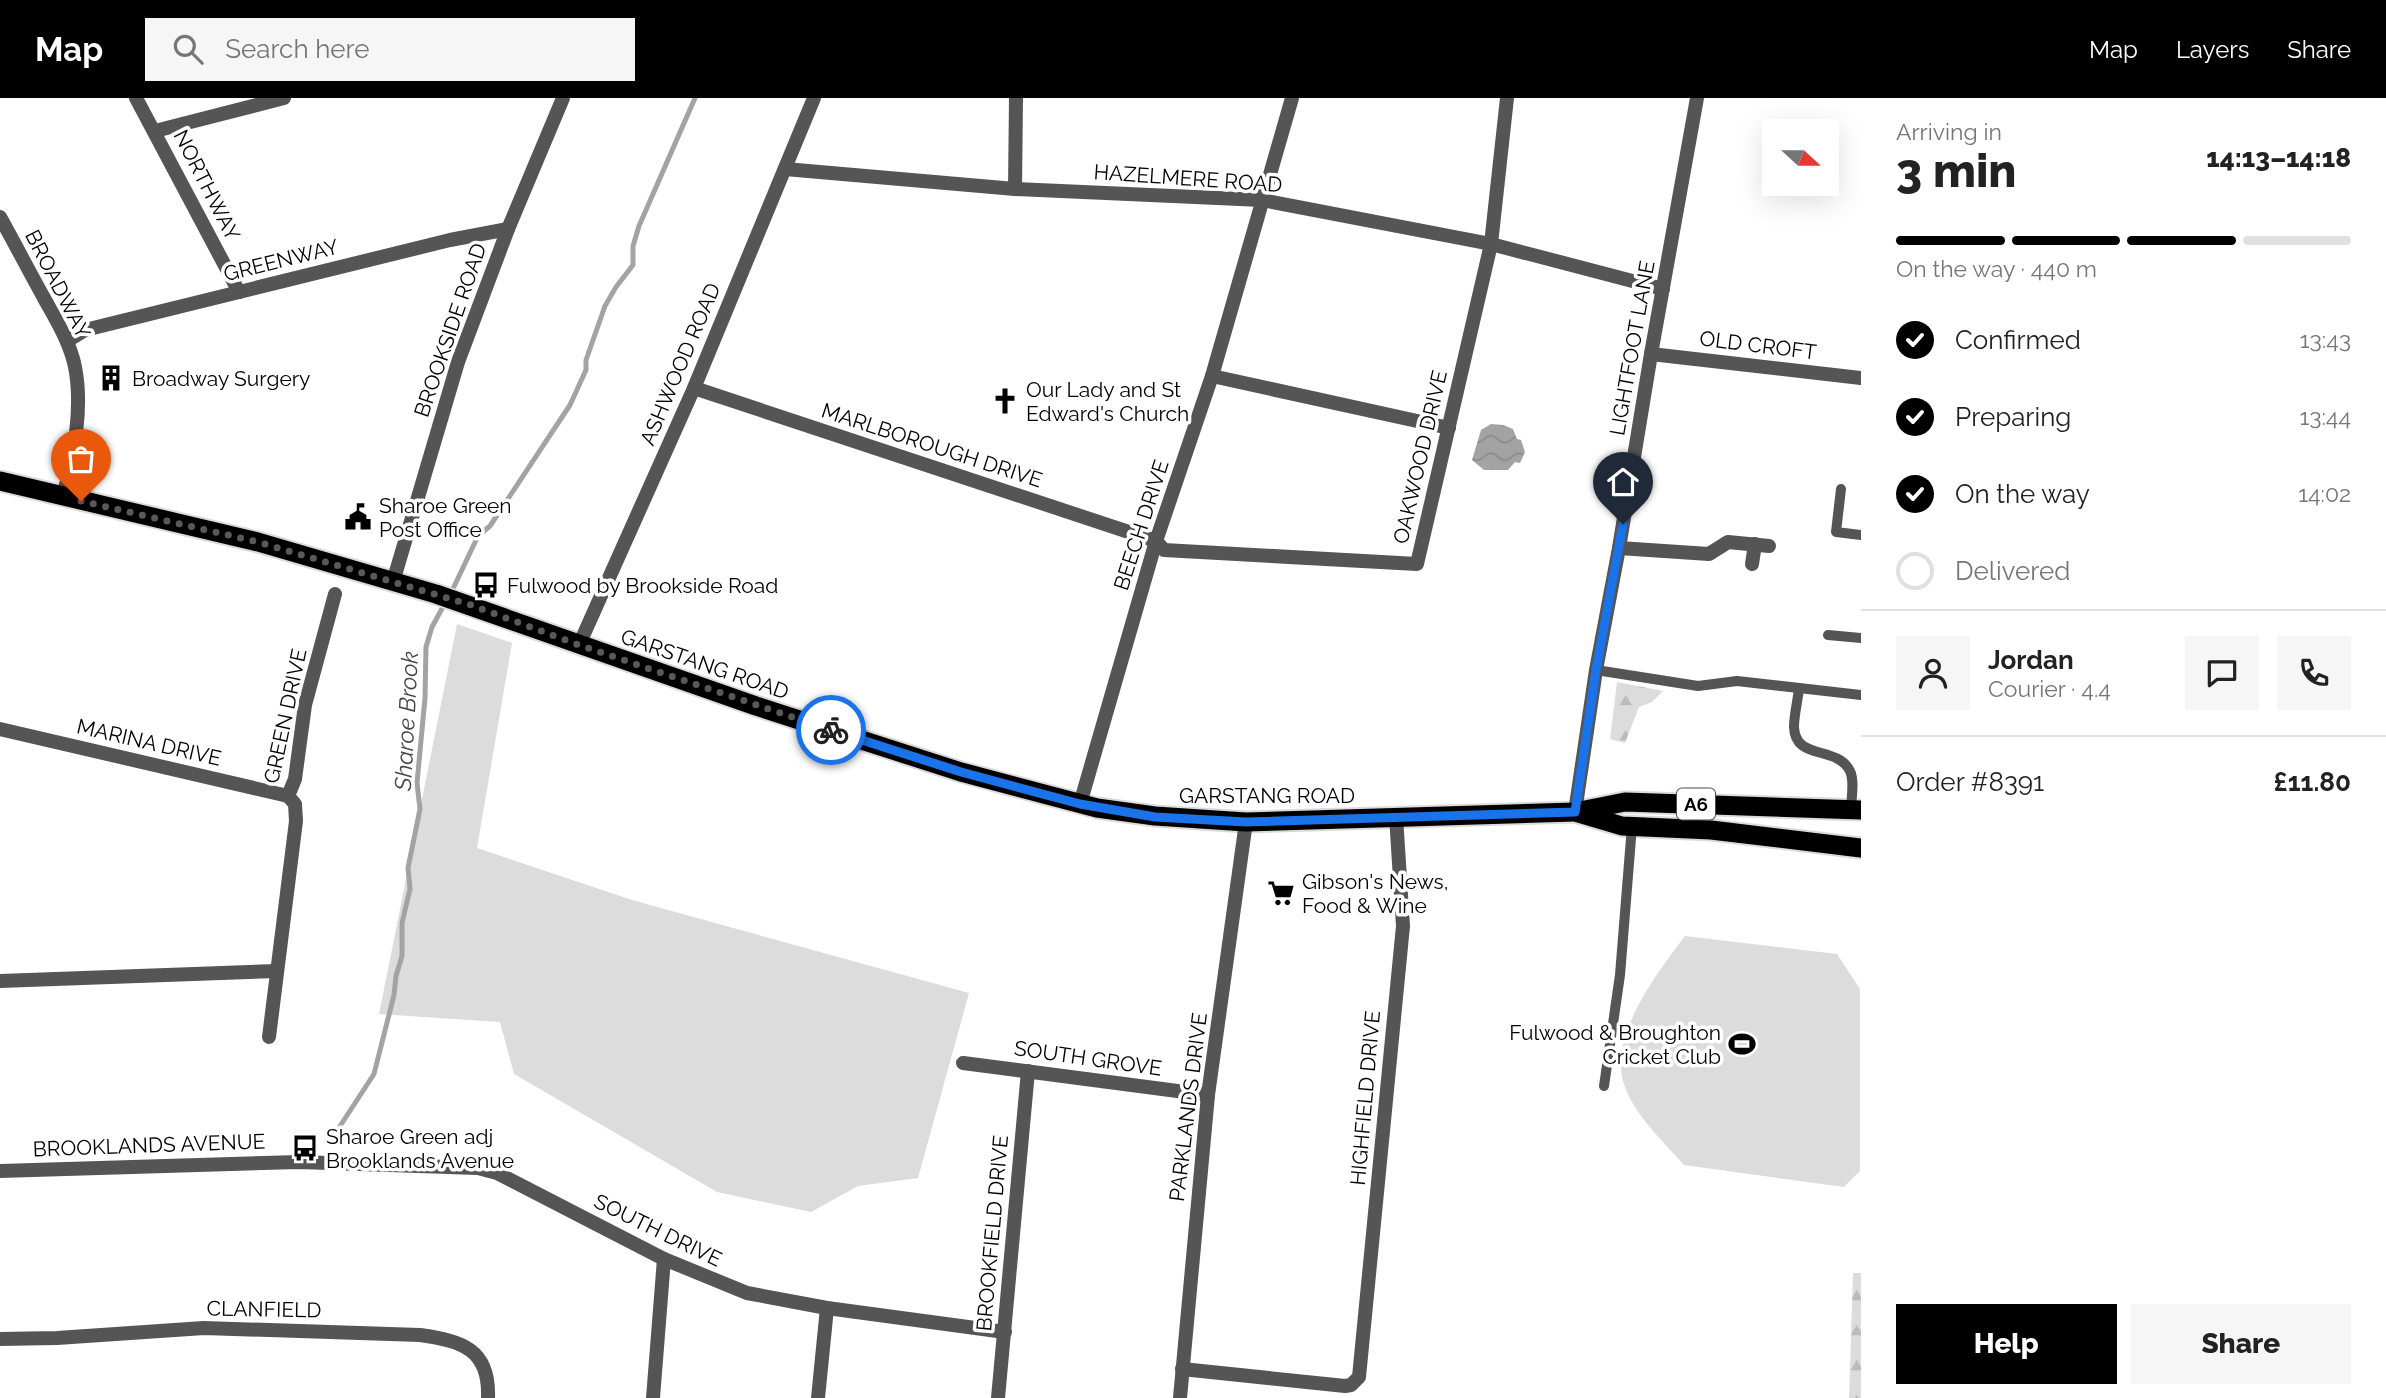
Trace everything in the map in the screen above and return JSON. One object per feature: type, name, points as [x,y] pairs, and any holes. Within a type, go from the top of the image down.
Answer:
[{"type":"highway","name":"GARSTANG ROAD","points":[[0,481],[258,542],[436,594],[756,706],[961,772],[1080,804],[1155,817],[1246,822],[1575,812],[1625,802],[1856,810]]},
{"type":"highway","name":"GARSTANG ROAD","points":[[1575,812],[1622,826],[1711,830],[1861,848]]},
{"type":"street","name":"NORTHWAY","points":[[136,98],[239,292]]},
{"type":"street","points":[[155,131],[284,98]]},
{"type":"street","name":"BROOKSIDE ROAD","points":[[393,582],[458,362],[508,229],[563,98]]},
{"type":"street","name":"ASHWOOD ROAD","points":[[579,645],[694,388],[814,98]]},
{"type":"street","points":[[1015,189],[1016,98]]},
{"type":"street","name":"BEECH DRIVE","points":[[1080,804],[1156,541],[1212,376],[1292,98]]},
{"type":"street","name":"OAKWOOD DRIVE","points":[[1156,541],[1164,550],[1417,564],[1491,244],[1507,98]]},
{"type":"street","name":"LIGHTFOOT LANE","points":[[1575,812],[1596,670],[1697,98]]},
{"type":"street","name":"HAZELMERE ROAD","points":[[785,169],[1015,189],[1262,200],[1491,244],[1663,289]]},
{"type":"street","name":"BROADWAY","points":[[0,217],[67,341],[75,368],[77,396],[71,467],[63,496]]},
{"type":"street","name":"GREENWAY","points":[[67,341],[85,330],[450,240],[508,229]]},
{"type":"street","name":"OLD CROFT","points":[[1651,354],[1861,379]]},
{"type":"street","points":[[1212,376],[1449,428]]},
{"type":"street","name":"MARLBOROUGH DRIVE","points":[[694,388],[1156,541]]},
{"type":"street","points":[[1619,548],[1709,554],[1728,542],[1762,545],[1752,564]]},
{"type":"street","name":"GREEN DRIVE","points":[[269,1037],[296,821],[295,804],[288,796],[295,779],[305,705],[335,594]]},
{"type":"street","name":"MARINA DRIVE","points":[[0,729],[288,796]]},
{"type":"street","name":"HIGHFIELD DRIVE","points":[[1182,1369],[1345,1386],[1356,1382],[1361,1371],[1403,926],[1396,816]]},
{"type":"street","name":"PARKLANDS DRIVE","points":[[1180,1398],[1208,1095],[1246,822]]},
{"type":"street","points":[[0,981],[277,971]]},
{"type":"street","name":"SOUTH GROVE","points":[[963,1063],[1208,1095]]},
{"type":"street","name":"BROOKFIELD DRIVE","points":[[998,1398],[1028,1071]]},
{"type":"street","name":"SOUTH DRIVE","points":[[299,1162],[466,1167],[487,1170],[664,1259],[747,1293],[827,1308],[1004,1332]]},
{"type":"street","name":"BROOKLANDS AVENUE","points":[[0,1171],[299,1162]]},
{"type":"street","points":[[653,1398],[664,1259]]},
{"type":"street","points":[[818,1398],[827,1308]]},
{"type":"street","name":"CLANFIELD","points":[[0,1339],[204,1328],[420,1335],[453,1341],[472,1350],[487,1374],[488,1398]]},
{"type":"lane","points":[[1841,489],[1836,532],[1861,536]]},
{"type":"lane","points":[[1828,635],[1861,638]]},
{"type":"lane","points":[[1596,670],[1698,687],[1737,681],[1861,695]]},
{"type":"lane","points":[[1799,688],[1794,727],[1797,741],[1804,748],[1833,755],[1845,764],[1852,774],[1856,810]]},
{"type":"lane","points":[[1604,1086],[1620,975],[1632,827]]},
{"type":"green space","points":[[457,624],[512,643],[477,848],[632,900],[969,993],[918,1178],[858,1186],[811,1212],[717,1192],[514,1074],[500,1022],[379,1014]]},
{"type":"green space","points":[[1617,682],[1663,691],[1652,702],[1639,707],[1625,743],[1610,739]]},
{"type":"green space","name":"Fulwood & Broughton Cricket Club","points":[[1685,936],[1837,954],[1860,989],[1860,1171],[1844,1187],[1684,1165],[1636,1108],[1625,1087],[1621,1068],[1622,1048],[1637,1007]]},
{"type":"green space","points":[[1853,1273],[1861,1273],[1861,1398],[1849,1398]]},
{"type":"water","points":[[1491,424],[1513,429],[1517,439],[1521,440],[1525,452],[1520,463],[1515,462],[1508,470],[1484,470],[1472,460],[1481,430]]},
{"type":"waterway","name":"Sharoe Brook","points":[[450,595],[478,536],[490,526],[570,405],[586,370],[586,360],[605,306],[633,265],[633,246],[639,226],[695,98]]},
{"type":"waterway","name":"Sharoe Brook","points":[[329,1143],[374,1074],[394,995],[402,956],[402,923],[410,889],[408,868],[420,809],[417,783],[425,698],[426,647],[432,627],[445,603]]},
{"type":"way so far","points":[[81,501],[258,542],[471,605],[579,645],[831,730]]},
{"type":"place","name":"Broadway Surgery","points":[[111,378]]},
{"type":"place","name":"Our Lady and St Edward's Church","points":[[1005,401]]},
{"type":"place","name":"Sharoe Green Post Office","points":[[358,517]]},
{"type":"place","name":"Fulwood by Brookside Road","points":[[486,585]]},
{"type":"place","name":"Gibson's News, Food & Wine","points":[[1281,893]]},
{"type":"place","name":"Fulwood & Broughton Cricket Club","points":[[1742,1044]]},
{"type":"place","name":"Sharoe Green adj Brooklands Avenue","points":[[305,1148]]},
{"type":"route","points":[[831,730],[961,772],[1080,804],[1155,817],[1246,822],[1575,812],[1596,670],[1623,524]]}]
